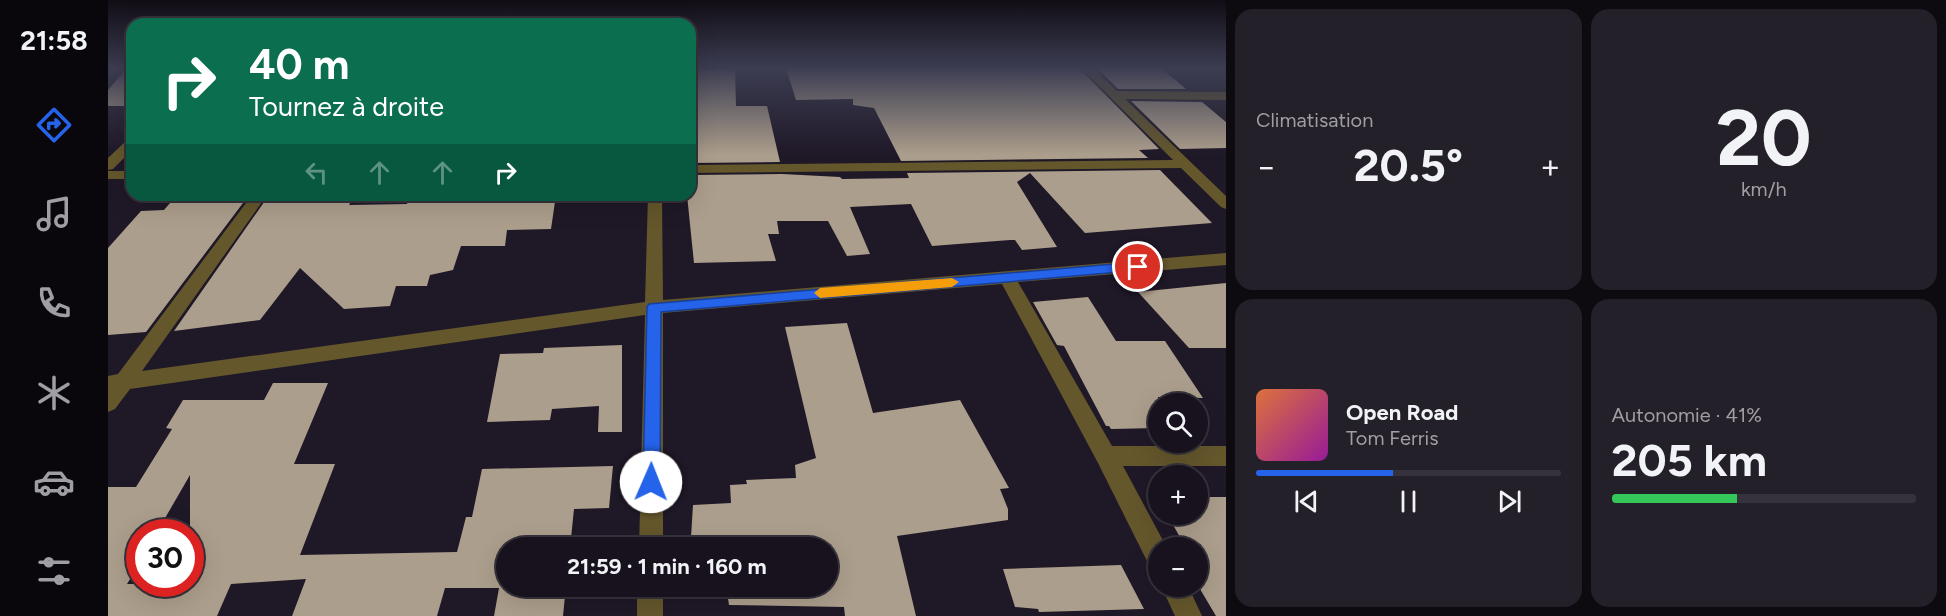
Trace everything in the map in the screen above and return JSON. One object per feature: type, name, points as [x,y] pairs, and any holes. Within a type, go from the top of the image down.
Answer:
[{"type":"street","points":[[1116,97],[1226,204]]},
{"type":"street","points":[[108,166],[126,149]]},
{"type":"street","points":[[696,169],[1185,164]]},
{"type":"street","points":[[108,175],[126,175]]},
{"type":"street","points":[[108,403],[116,383],[255,201]]},
{"type":"street","points":[[651,537],[655,201]]},
{"type":"street","points":[[116,383],[654,307],[1226,260]]},
{"type":"street","points":[[1007,278],[1148,537]]},
{"type":"street","points":[[1106,456],[1226,456]]},
{"type":"street","points":[[650,597],[650,616]]},
{"type":"street","points":[[1180,597],[1189,616]]},
{"type":"building","points":[[108,97],[126,97],[126,106],[108,106]]},
{"type":"building","points":[[696,97],[736,97],[736,106],[767,106],[780,162],[696,163]]},
{"type":"building","points":[[795,97],[1107,97],[1159,149],[1139,150],[1148,158],[901,161],[874,108],[853,105],[853,99],[796,100]]},
{"type":"building","points":[[1131,101],[1202,102],[1226,122],[1226,148],[1180,149]]},
{"type":"building","points":[[1160,170],[1212,223],[1085,233],[1030,173],[1017,182],[1057,247],[1022,250],[1015,240],[932,246],[911,204],[850,207],[870,254],[847,256],[828,221],[777,221],[779,234],[768,234],[776,261],[694,263],[688,201],[696,201],[696,175],[782,174],[840,177],[842,179],[909,178],[907,173]]},
{"type":"building","points":[[172,201],[244,201],[146,332],[108,335],[108,248],[141,211],[164,210]]},
{"type":"building","points":[[265,201],[351,201],[349,205],[407,204],[408,201],[555,201],[551,229],[507,230],[505,246],[461,246],[453,270],[430,275],[427,286],[396,286],[390,306],[344,309],[300,268],[260,320],[174,331]]},
{"type":"building","points":[[1226,283],[1226,348],[1189,348],[1138,292]]},
{"type":"building","points":[[1088,297],[1116,341],[1165,341],[1200,393],[1148,393],[1148,428],[1111,429],[1106,426],[1064,346],[1057,345],[1033,302]]},
{"type":"building","points":[[847,323],[873,413],[960,400],[1009,488],[1000,489],[1008,509],[1008,520],[897,536],[916,616],[845,616],[844,607],[729,605],[728,597],[838,597],[838,537],[691,537],[693,505],[731,503],[730,485],[747,484],[746,480],[796,478],[795,465],[816,458],[785,327]]},
{"type":"building","points":[[622,345],[622,432],[598,432],[599,406],[552,409],[550,420],[487,422],[500,354],[543,353],[544,348]]},
{"type":"building","points":[[273,383],[328,383],[294,464],[335,464],[300,555],[457,552],[466,517],[472,517],[482,469],[613,466],[609,508],[574,509],[571,537],[496,537],[496,588],[445,588],[437,616],[292,616],[306,579],[231,584],[217,616],[108,616],[108,487],[136,487],[172,429],[166,428],[183,400],[264,400]]},
{"type":"building","points":[[1208,497],[1226,497],[1226,616],[1216,616],[1205,597],[1208,597],[1208,537],[1180,537],[1173,525],[1208,525]]},
{"type":"building","points":[[1121,565],[1144,609],[1039,612],[1038,609],[1015,607],[1003,569]]},
{"type":"building","points":[[497,597],[565,597],[563,616],[494,616]]},
{"type":"slow traffic","points":[[820,293],[952,282]]},
{"type":"route","points":[[651,482],[654,307],[1138,267]]}]
